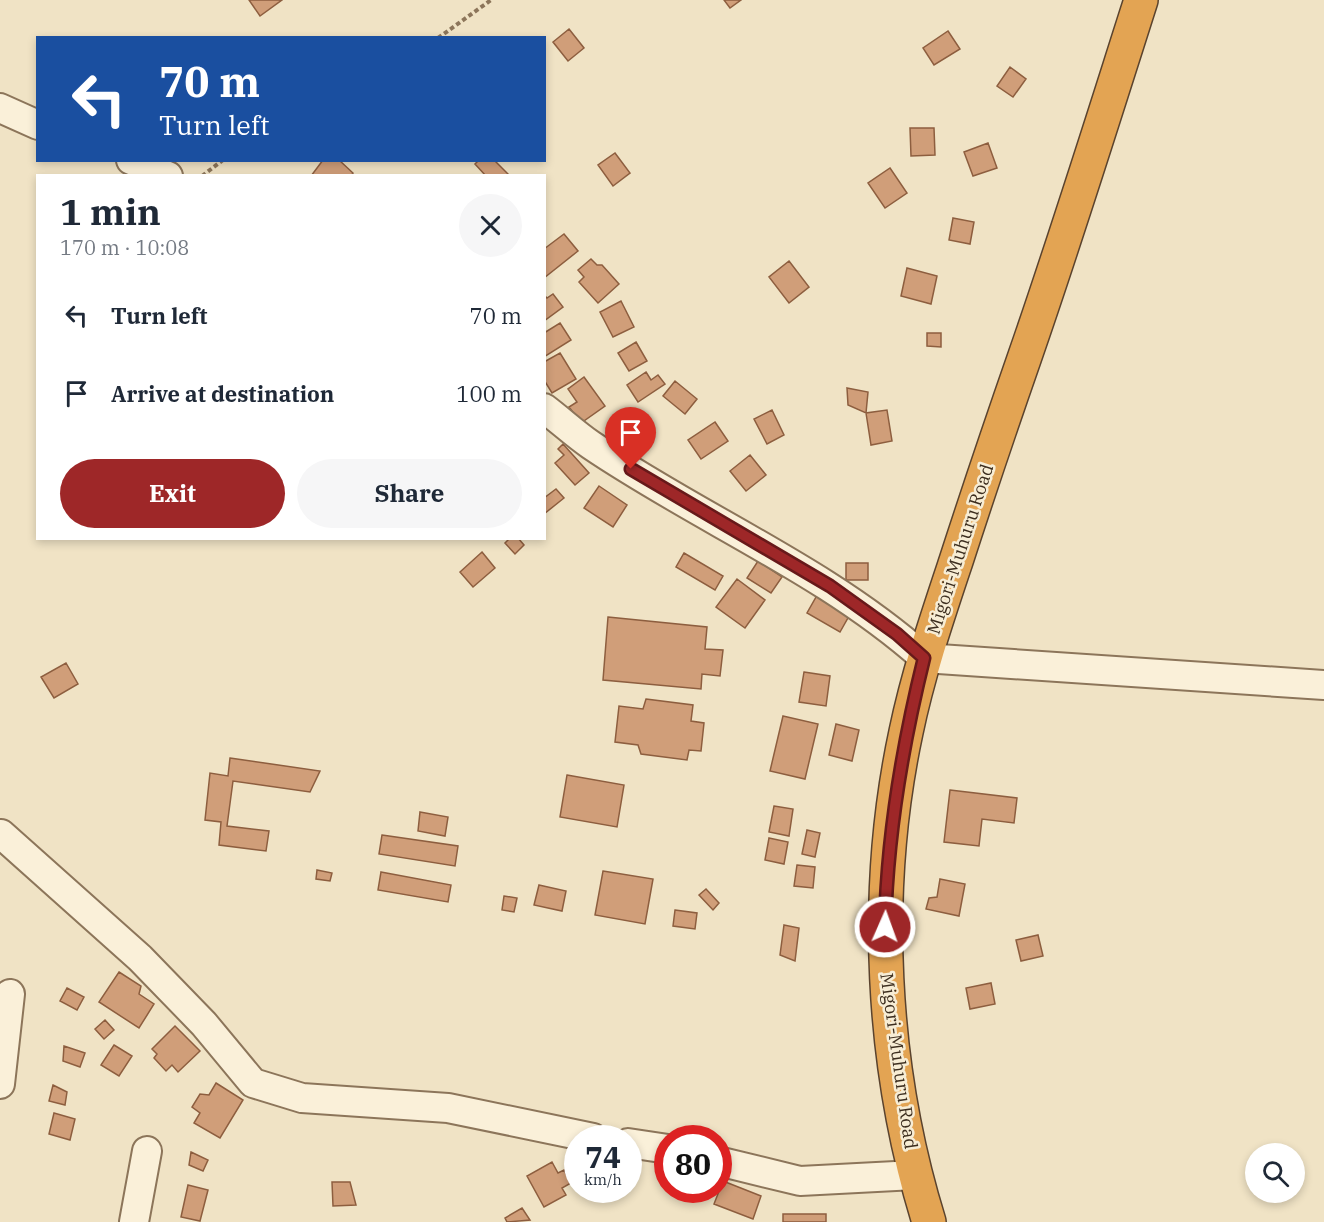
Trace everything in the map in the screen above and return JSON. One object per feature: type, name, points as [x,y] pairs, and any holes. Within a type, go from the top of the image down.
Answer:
[{"type":"highway","name":"Migori-Muhuru Road","points":[[929,1222],[915,1175],[893,1048],[884,947],[887,864],[905,734],[924,658],[1061,251],[1141,0]]},
{"type":"street","points":[[0,108],[36,124]]},
{"type":"street","points":[[136,162],[163,174]]},
{"type":"street","points":[[546,410],[590,445],[830,586],[897,634],[924,658],[1324,685]]},
{"type":"street","points":[[1,834],[140,958],[204,1024],[253,1083],[302,1098],[448,1108],[564,1132]]},
{"type":"street","points":[[0,1084],[10,994]]},
{"type":"street","points":[[134,1222],[147,1151]]},
{"type":"street","points":[[732,1164],[800,1181],[915,1175]]},
{"type":"path","points":[[441,36],[491,0]]},
{"type":"path","points":[[205,174],[220,162]]},
{"type":"building","points":[[249,0],[282,0],[260,16]]},
{"type":"building","points":[[724,0],[741,0],[730,8]]},
{"type":"building","points":[[569,29],[584,48],[568,61],[553,42]]},
{"type":"building","points":[[948,31],[960,49],[934,65],[923,48]]},
{"type":"building","points":[[1010,67],[1026,79],[1013,97],[997,86]]},
{"type":"building","points":[[910,128],[934,128],[935,155],[911,156]]},
{"type":"building","points":[[988,143],[997,168],[973,176],[964,152]]},
{"type":"building","points":[[615,153],[630,173],[613,186],[598,165]]},
{"type":"building","points":[[322,162],[341,162],[353,173],[352,174],[312,174]]},
{"type":"building","points":[[477,162],[496,162],[508,174],[484,174],[475,164]]},
{"type":"building","points":[[890,168],[907,193],[885,208],[868,183]]},
{"type":"building","points":[[953,218],[974,222],[970,244],[949,240]]},
{"type":"building","points":[[564,234],[578,251],[546,276],[546,248]]},
{"type":"building","points":[[591,259],[597,265],[602,265],[619,284],[598,303],[579,282],[584,277],[578,270]]},
{"type":"building","points":[[789,261],[809,287],[789,303],[769,277]]},
{"type":"building","points":[[907,268],[937,276],[931,304],[901,296]]},
{"type":"building","points":[[553,294],[563,307],[546,320],[546,297]]},
{"type":"building","points":[[621,301],[634,327],[613,337],[600,312]]},
{"type":"building","points":[[560,323],[571,340],[546,356],[546,332]]},
{"type":"building","points":[[927,333],[941,333],[941,347],[927,346]]},
{"type":"building","points":[[636,342],[647,361],[629,371],[618,353]]},
{"type":"building","points":[[560,353],[576,379],[552,393],[546,383],[546,361]]},
{"type":"building","points":[[646,372],[651,380],[658,375],[665,384],[638,402],[627,385]]},
{"type":"building","points":[[584,377],[605,406],[581,423],[569,407],[577,402],[568,389]]},
{"type":"building","points":[[675,381],[697,399],[685,414],[663,396]]},
{"type":"building","points":[[847,388],[868,392],[866,413],[848,405]]},
{"type":"building","points":[[772,410],[784,435],[767,444],[754,419]]},
{"type":"building","points":[[887,410],[892,441],[871,445],[866,413]]},
{"type":"building","points":[[715,422],[728,441],[701,459],[688,440]]},
{"type":"building","points":[[563,444],[589,473],[575,485],[555,463],[564,455],[558,449]]},
{"type":"building","points":[[750,455],[766,475],[746,491],[730,471]]},
{"type":"building","points":[[599,486],[627,505],[613,527],[584,508]]},
{"type":"building","points":[[556,489],[564,498],[546,512],[546,496]]},
{"type":"building","points":[[508,540],[520,540],[524,545],[515,554],[505,543]]},
{"type":"building","points":[[482,552],[495,568],[473,587],[460,572]]},
{"type":"building","points":[[684,553],[723,576],[715,590],[676,567]]},
{"type":"building","points":[[758,561],[782,577],[771,593],[747,578]]},
{"type":"building","points":[[846,563],[868,563],[868,580],[846,580]]},
{"type":"building","points":[[737,579],[765,600],[745,628],[716,607]]},
{"type":"building","points":[[820,590],[853,609],[840,632],[807,613]]},
{"type":"building","points":[[608,617],[707,627],[705,649],[723,650],[720,676],[702,674],[701,689],[603,680]]},
{"type":"building","points":[[66,663],[78,684],[54,698],[41,677]]},
{"type":"building","points":[[804,672],[830,676],[826,706],[799,702]]},
{"type":"building","points":[[646,699],[693,705],[691,721],[704,723],[701,751],[689,750],[687,760],[641,754],[638,745],[615,742],[619,706],[643,709]]},
{"type":"building","points":[[783,716],[818,724],[805,779],[770,771]]},
{"type":"building","points":[[836,724],[859,730],[852,761],[829,755]]},
{"type":"building","points":[[230,758],[320,771],[310,792],[233,781],[227,826],[269,831],[266,851],[219,845],[221,822],[205,820],[210,773],[228,776]]},
{"type":"building","points":[[567,775],[624,785],[617,827],[560,817]]},
{"type":"building","points":[[950,790],[1017,798],[1014,823],[982,819],[979,846],[944,842]]},
{"type":"building","points":[[774,806],[793,809],[789,836],[769,832]]},
{"type":"building","points":[[420,812],[448,817],[445,836],[418,831]]},
{"type":"building","points":[[807,830],[820,833],[815,857],[802,854]]},
{"type":"building","points":[[382,835],[458,846],[455,866],[379,854]]},
{"type":"building","points":[[769,838],[788,842],[784,864],[765,860]]},
{"type":"building","points":[[797,865],[815,867],[813,888],[794,886]]},
{"type":"building","points":[[317,870],[332,873],[330,881],[316,879]]},
{"type":"building","points":[[603,871],[653,879],[645,924],[595,915]]},
{"type":"building","points":[[381,872],[451,885],[448,902],[378,890]]},
{"type":"building","points":[[940,879],[965,884],[959,916],[926,909],[929,898],[937,897]]},
{"type":"building","points":[[539,885],[566,891],[562,911],[534,905]]},
{"type":"building","points":[[706,889],[719,903],[713,910],[699,895]]},
{"type":"building","points":[[504,896],[517,898],[514,912],[502,910]]},
{"type":"building","points":[[675,910],[697,913],[695,929],[673,926]]},
{"type":"building","points":[[784,925],[799,928],[795,961],[780,955]]},
{"type":"building","points":[[1038,935],[1043,956],[1021,961],[1016,940]]},
{"type":"building","points":[[119,972],[141,986],[139,994],[154,1004],[139,1028],[99,1002]]},
{"type":"building","points":[[991,983],[995,1004],[970,1009],[966,988]]},
{"type":"building","points":[[67,988],[84,997],[77,1010],[60,1001]]},
{"type":"building","points":[[105,1020],[114,1030],[104,1039],[95,1029]]},
{"type":"building","points":[[175,1026],[200,1051],[178,1072],[172,1065],[166,1071],[154,1058],[157,1054],[152,1049]]},
{"type":"building","points":[[114,1045],[132,1056],[119,1076],[101,1065]]},
{"type":"building","points":[[64,1046],[85,1053],[80,1067],[63,1061]]},
{"type":"building","points":[[216,1083],[243,1100],[220,1138],[194,1123],[200,1113],[192,1107],[200,1094],[209,1095]]},
{"type":"building","points":[[53,1085],[67,1092],[65,1105],[49,1101]]},
{"type":"building","points":[[54,1113],[75,1119],[70,1140],[49,1134]]},
{"type":"building","points":[[191,1152],[208,1160],[203,1171],[189,1165]]},
{"type":"building","points":[[552,1162],[558,1173],[564,1170],[564,1187],[562,1188],[564,1196],[544,1207],[527,1176]]},
{"type":"building","points":[[332,1182],[350,1182],[356,1205],[333,1206]]},
{"type":"building","points":[[188,1185],[208,1190],[200,1221],[181,1217]]},
{"type":"building","points":[[732,1185],[761,1196],[753,1219],[714,1204],[732,1203]]},
{"type":"building","points":[[522,1208],[530,1220],[507,1222],[505,1218]]},
{"type":"building","points":[[783,1214],[826,1214],[826,1222],[783,1222]]},
{"type":"route","points":[[631,469],[830,586],[897,634],[924,658],[905,734],[887,864],[885,927]]}]
